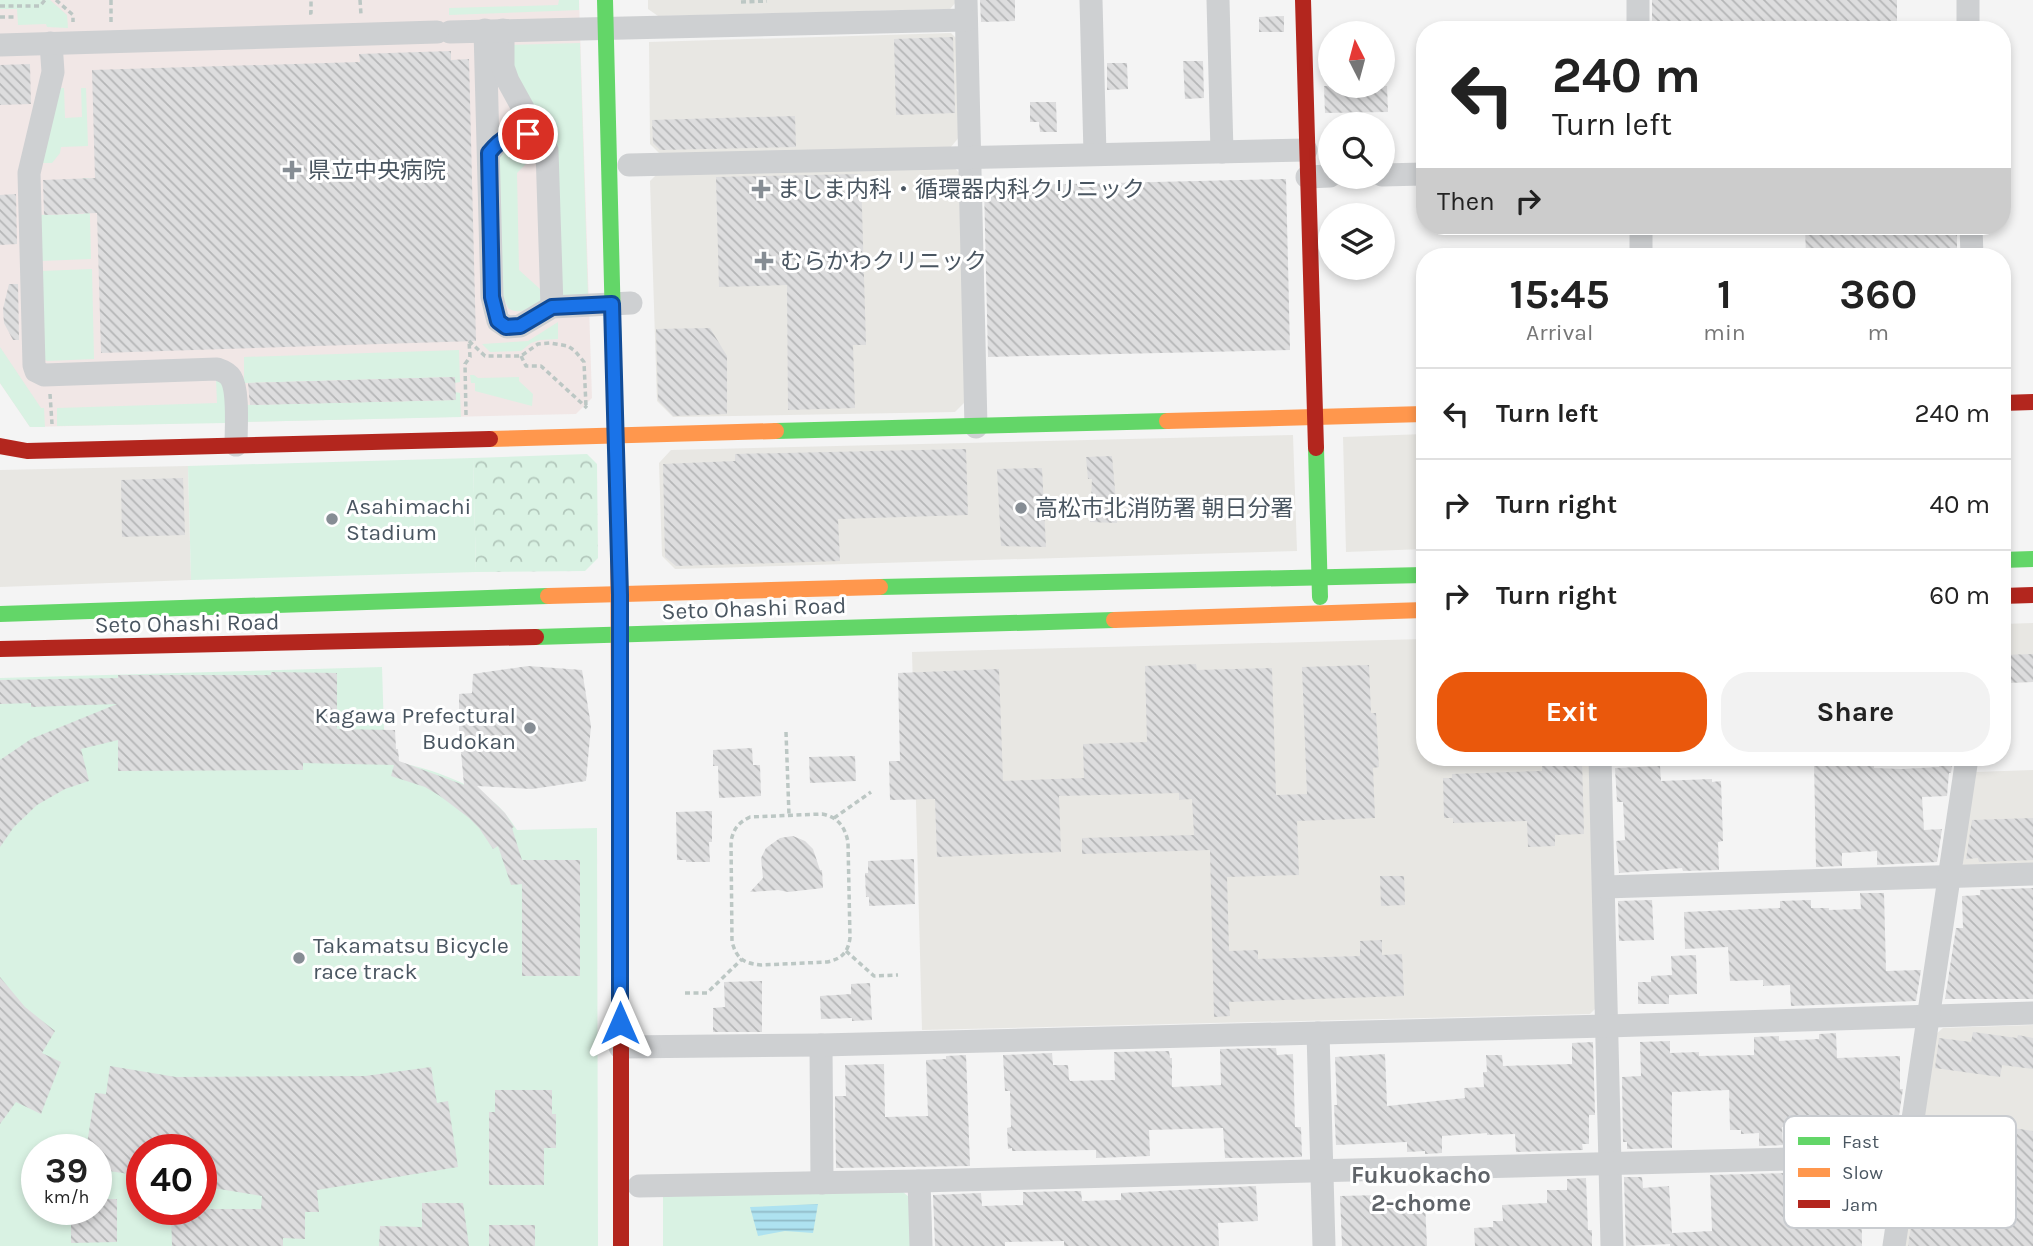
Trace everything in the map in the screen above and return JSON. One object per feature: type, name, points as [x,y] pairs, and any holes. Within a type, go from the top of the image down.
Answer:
[{"type":"street","points":[[605,0],[621,27],[627,304],[616,435],[619,636],[635,1047],[621,1246]]},
{"type":"street","points":[[1091,0],[1095,154]]},
{"type":"street","points":[[1218,0],[1222,152]]},
{"type":"street","points":[[1303,0],[1320,612]]},
{"type":"street","points":[[1638,0],[1638,21]]},
{"type":"street","points":[[1968,0],[1968,21]]},
{"type":"street","points":[[0,45],[621,27],[966,10],[976,427]]},
{"type":"street","points":[[494,30],[508,81],[547,150],[552,307]]},
{"type":"street","points":[[494,30],[489,153],[492,297],[498,321],[506,327],[520,326],[552,307],[627,304]]},
{"type":"street","points":[[51,43],[53,72],[29,173],[36,371],[44,374],[217,369],[228,375],[234,386],[236,445]]},
{"type":"street","points":[[489,153],[499,140],[511,135],[528,134],[540,139]]},
{"type":"street","points":[[629,165],[1306,150]]},
{"type":"street","points":[[1395,175],[1416,174]]},
{"type":"street","points":[[1307,177],[1318,177]]},
{"type":"street","points":[[2011,403],[2033,402]]},
{"type":"street","points":[[0,446],[27,451],[1416,414]]},
{"type":"street","points":[[2011,560],[2033,559]]},
{"type":"street","name":"Seto Ohashi Road","points":[[0,614],[620,595],[639,588],[1416,575]]},
{"type":"street","points":[[639,588],[640,641]]},
{"type":"street","points":[[2011,596],[2033,596]]},
{"type":"street","name":"Seto Ohashi Road","points":[[0,649],[619,636],[640,641],[1416,610]]},
{"type":"street","points":[[1600,766],[1612,1246]]},
{"type":"street","points":[[1913,1116],[1966,766]]},
{"type":"street","points":[[1604,887],[2033,874]]},
{"type":"street","points":[[635,1047],[1607,1027],[2033,1013]]},
{"type":"street","points":[[1318,1033],[1324,1246]]},
{"type":"street","points":[[821,1045],[822,1183]]},
{"type":"street","points":[[639,1186],[1784,1159]]},
{"type":"street","points":[[919,1181],[921,1246]]},
{"type":"street","points":[[1894,1246],[1897,1228]]},
{"type":"path","points":[[0,6],[40,6],[45,0]]},
{"type":"path","points":[[56,0],[73,15],[74,30]]},
{"type":"path","points":[[311,0],[311,13]]},
{"type":"path","points":[[730,2],[767,1]]},
{"type":"path","points":[[0,17],[16,17]]},
{"type":"path","points":[[466,409],[465,364],[470,357],[469,341],[485,356],[521,356],[538,344],[550,342],[568,346],[584,362],[586,407]]},
{"type":"path","points":[[521,356],[526,366],[541,366],[591,412]]},
{"type":"path","points":[[51,406],[52,426]]},
{"type":"path","points":[[786,732],[789,815]]},
{"type":"path","points":[[834,818],[871,792]]},
{"type":"path","points":[[822,814],[834,818],[846,832],[850,938],[846,951],[836,960],[761,965],[750,963],[736,953],[732,942],[733,830],[740,821],[750,817],[789,815],[822,814]]},
{"type":"path","points":[[846,951],[874,976],[898,975]]},
{"type":"path","points":[[685,993],[707,993],[742,959]]},
{"type":"shaded area","name":"県立中央病院","points":[[0,0],[579,0],[592,398],[576,414],[30,427],[0,383]]},
{"type":"shaded area","points":[[648,0],[957,1],[950,9],[658,16],[648,9]]},
{"type":"shaded area","points":[[951,33],[959,41],[961,135],[950,148],[661,155],[650,144],[649,42]]},
{"type":"shaded area","points":[[950,163],[961,175],[967,400],[955,412],[673,417],[657,401],[650,181],[662,169]]},
{"type":"shaded area","points":[[1416,434],[1416,549],[1346,552],[1343,437]]},
{"type":"shaded area","points":[[1293,435],[1297,551],[675,569],[662,556],[659,463],[671,450]]},
{"type":"shaded area","points":[[188,466],[191,580],[0,587],[0,470]]},
{"type":"shaded area","points":[[2033,623],[2033,682],[2011,683],[2011,624]]},
{"type":"shaded area","points":[[1416,639],[1416,766],[1591,766],[1598,1006],[1590,1014],[922,1030],[912,652]]},
{"type":"shaded area","points":[[2033,770],[2033,868],[1968,871],[1960,862],[1975,772]]},
{"type":"shaded area","points":[[2033,1025],[2033,1246],[1903,1246],[1906,1228],[2016,1228],[2016,1116],[1922,1116],[1934,1036],[1943,1028]]},
{"type":"green space","points":[[0,0],[50,0],[67,15],[68,28],[47,27],[46,24],[18,25],[17,9],[0,9]]},
{"type":"green space","points":[[559,0],[579,0],[579,10],[449,15],[449,8],[558,5]]},
{"type":"green space","points":[[580,43],[588,296],[559,297],[554,153],[512,79],[507,45]]},
{"type":"green space","points":[[58,88],[64,88],[65,118],[82,117],[81,88],[86,88],[88,146],[61,147],[52,163],[43,163],[40,159]]},
{"type":"green space","points":[[528,142],[536,151],[535,155],[517,173],[519,270],[540,289],[541,301],[525,310],[517,311],[508,308],[503,297],[499,157],[504,146]]},
{"type":"green space","points":[[83,178],[89,178],[91,259],[40,261],[39,215],[84,214]]},
{"type":"green space","points":[[92,269],[94,359],[47,361],[42,357],[40,271]]},
{"type":"green space","points":[[558,322],[558,339],[540,340],[521,351],[490,352],[482,344],[528,341]]},
{"type":"green space","points":[[0,347],[41,408],[44,408],[45,427],[30,427],[0,383]]},
{"type":"green space","points":[[459,350],[460,382],[455,383],[454,377],[244,383],[244,357]]},
{"type":"green space","points":[[470,375],[478,378],[519,377],[519,381],[533,394],[532,406],[475,391],[475,383],[471,383]]},
{"type":"green space","points":[[216,379],[223,383],[225,388],[226,423],[57,426],[57,408],[217,403]]},
{"type":"green space","points":[[455,392],[460,393],[461,417],[246,422],[245,405],[455,400]]},
{"type":"green space","points":[[587,454],[597,464],[598,558],[585,571],[476,572],[473,458]]},
{"type":"green space","name":"Asahimachi Stadium","points":[[473,458],[476,572],[191,580],[188,466]]},
{"type":"green space","name":"Takamatsu Bicycle race track","points":[[382,667],[385,762],[428,770],[459,781],[486,796],[499,807],[517,830],[597,828],[598,1246],[0,1246],[0,678]]},
{"type":"green space","points":[[903,1192],[909,1197],[911,1246],[663,1246],[663,1196]]},
{"type":"water","points":[[818,1204],[813,1233],[785,1231],[758,1236],[750,1207]]},
{"type":"building","points":[[980,0],[1015,0],[1015,21],[981,22]]},
{"type":"building","points":[[1652,0],[1897,0],[1897,21],[1652,21]]},
{"type":"building","points":[[1284,16],[1284,32],[1259,32],[1259,17]]},
{"type":"building","points":[[953,37],[955,113],[896,115],[894,39]]},
{"type":"building","points":[[451,51],[451,60],[469,59],[476,341],[101,353],[97,213],[44,215],[43,180],[95,178],[92,70],[360,62],[359,54]]},
{"type":"building","points":[[1183,61],[1203,61],[1204,98],[1185,99]]},
{"type":"building","points":[[1107,63],[1127,63],[1128,89],[1107,90]]},
{"type":"building","points":[[30,64],[31,104],[0,105],[0,65]]},
{"type":"building","points":[[1324,98],[1387,98],[1388,112],[1325,112]]},
{"type":"building","points":[[1030,102],[1056,102],[1057,132],[1040,132],[1039,122],[1030,122]]},
{"type":"building","points":[[795,116],[796,147],[660,150],[653,143],[652,120]]},
{"type":"building","points":[[861,174],[866,345],[853,345],[855,408],[788,410],[787,285],[719,287],[716,177]]},
{"type":"building","points":[[1286,179],[1290,350],[988,357],[984,186]]},
{"type":"building","points":[[16,194],[17,244],[0,245],[0,195]]},
{"type":"building","points":[[1805,235],[1957,235],[1957,248],[1806,248]]},
{"type":"building","points":[[9,284],[18,284],[19,340],[13,340],[4,323],[3,309]]},
{"type":"building","points":[[710,328],[727,356],[727,414],[673,416],[658,400],[656,329]]},
{"type":"building","points":[[455,377],[456,400],[250,405],[248,383]]},
{"type":"building","points":[[966,449],[968,515],[838,519],[840,561],[676,566],[665,557],[663,464],[735,461],[735,454]]},
{"type":"building","points":[[1112,456],[1118,501],[1117,523],[1090,522],[1092,479],[1088,479],[1086,457]]},
{"type":"building","name":"高松市北消防署 朝日分署","points":[[1042,468],[1046,547],[1001,546],[997,469]]},
{"type":"building","points":[[183,478],[185,535],[122,537],[121,480]]},
{"type":"building","points":[[2033,654],[2033,682],[2011,683],[2011,655]]},
{"type":"building","points":[[1196,664],[1197,670],[1272,668],[1276,795],[1307,794],[1302,667],[1369,665],[1371,713],[1376,713],[1379,767],[1373,768],[1375,818],[1297,821],[1299,875],[1227,877],[1229,951],[1258,950],[1258,959],[1360,956],[1360,941],[1382,940],[1382,955],[1402,954],[1404,996],[1229,1002],[1230,1016],[1214,1017],[1210,850],[1082,854],[1082,838],[1194,835],[1192,799],[1179,800],[1179,793],[1059,796],[1061,852],[937,857],[935,799],[890,800],[889,761],[900,761],[898,673],[999,669],[1003,781],[1084,778],[1083,744],[1147,742],[1145,666]]},
{"type":"building","points":[[528,666],[582,670],[591,726],[586,781],[532,789],[477,786],[505,813],[514,827],[512,828],[522,860],[580,860],[580,976],[522,976],[522,884],[511,885],[498,846],[493,849],[469,818],[425,787],[391,776],[394,765],[303,763],[303,770],[118,771],[118,740],[81,749],[89,781],[65,789],[37,805],[14,827],[0,847],[0,760],[31,739],[117,704],[31,707],[31,703],[0,704],[0,680],[118,678],[118,675],[337,673],[337,729],[395,730],[399,761],[464,785],[459,694],[472,693],[473,674]]},
{"type":"building","points":[[752,748],[753,765],[760,765],[761,796],[719,798],[718,766],[713,766],[713,750]]},
{"type":"building","points":[[855,756],[856,781],[810,783],[809,757]]},
{"type":"building","points":[[1542,766],[1582,766],[1584,834],[1555,835],[1555,846],[1528,847],[1527,821],[1453,823],[1453,818],[1444,818],[1443,778],[1452,778],[1452,774],[1542,771]]},
{"type":"building","points":[[1660,766],[1661,781],[1721,781],[1723,841],[1718,842],[1719,870],[1683,871],[1682,868],[1619,873],[1616,841],[1625,840],[1623,802],[1617,802],[1615,768]]},
{"type":"building","points":[[1814,766],[1901,769],[1952,766],[1947,796],[1922,797],[1924,830],[1942,829],[1937,862],[1877,865],[1877,851],[1842,853],[1842,866],[1816,867]]},
{"type":"building","points":[[712,811],[710,862],[677,860],[676,812]]},
{"type":"building","points":[[2033,818],[2033,860],[1979,862],[1978,858],[1966,859],[1972,820]]},
{"type":"building","points":[[793,836],[805,841],[813,849],[822,870],[823,888],[750,892],[763,878],[761,858],[766,848],[780,838]]},
{"type":"building","points":[[914,859],[915,904],[869,906],[865,873],[868,873],[868,861]]},
{"type":"building","points":[[1380,876],[1404,876],[1405,905],[1381,906]]},
{"type":"building","points":[[2033,888],[2033,999],[1945,999],[1956,928],[1963,928],[1962,896],[1980,895],[1980,890]]},
{"type":"building","points":[[1860,893],[1884,893],[1886,971],[1921,970],[1916,1001],[1791,1006],[1790,985],[1763,986],[1763,980],[1730,981],[1728,947],[1685,949],[1684,912],[1780,908],[1780,901],[1811,900],[1811,908],[1861,909]]},
{"type":"building","points":[[1652,900],[1654,940],[1619,941],[1618,901]]},
{"type":"building","points":[[1696,955],[1697,994],[1669,995],[1669,1004],[1638,1004],[1638,982],[1651,982],[1651,976],[1672,975],[1671,956]]},
{"type":"building","points":[[0,977],[25,1007],[55,1031],[42,1053],[61,1062],[41,1114],[16,1102],[0,1124]]},
{"type":"building","points":[[762,981],[762,1032],[713,1032],[713,1008],[725,1007],[724,982]]},
{"type":"building","points":[[870,983],[872,1020],[821,1019],[820,996],[851,994],[851,984]]},
{"type":"building","points":[[1973,1032],[2033,1038],[2033,1069],[2002,1065],[2000,1077],[1935,1068],[1939,1038],[1971,1042]]},
{"type":"building","points":[[1836,1033],[1837,1058],[1900,1056],[1900,1089],[1903,1089],[1899,1116],[1784,1116],[1783,1145],[1759,1146],[1759,1133],[1741,1134],[1741,1130],[1730,1130],[1729,1090],[1672,1092],[1672,1148],[1627,1149],[1627,1142],[1623,1142],[1622,1077],[1641,1076],[1640,1042],[1670,1041],[1670,1053],[1699,1052],[1699,1056],[1754,1055],[1754,1037],[1779,1036],[1779,1041],[1819,1039],[1819,1034]]},
{"type":"building","points":[[1593,1042],[1595,1115],[1589,1115],[1589,1144],[1582,1144],[1583,1150],[1516,1152],[1515,1134],[1487,1133],[1442,1136],[1442,1153],[1407,1152],[1407,1142],[1336,1145],[1335,1057],[1385,1054],[1387,1106],[1465,1098],[1464,1088],[1484,1087],[1486,1055],[1502,1055],[1503,1066],[1572,1064],[1572,1043]]},
{"type":"building","points":[[1276,1048],[1277,1055],[1293,1054],[1295,1127],[1301,1127],[1302,1157],[1225,1158],[1223,1128],[1149,1130],[1150,1156],[1096,1158],[1096,1150],[1008,1149],[1007,1128],[1011,1127],[1010,1091],[1005,1091],[1003,1055],[1052,1053],[1053,1065],[1068,1065],[1070,1081],[1115,1080],[1114,1052],[1169,1051],[1172,1058],[1172,1087],[1221,1085],[1220,1049]]},
{"type":"building","points":[[966,1055],[970,1166],[836,1168],[835,1096],[846,1096],[845,1065],[884,1064],[885,1117],[928,1116],[926,1060]]},
{"type":"building","points":[[110,1066],[176,1077],[365,1076],[431,1067],[437,1103],[448,1101],[458,1167],[317,1190],[319,1212],[305,1212],[305,1239],[283,1238],[283,1246],[172,1246],[171,1225],[217,1225],[217,1209],[261,1209],[262,1196],[217,1189],[217,1134],[126,1134],[126,1174],[112,1171],[112,1134],[89,1134],[95,1093],[106,1094]]},
{"type":"building","points":[[495,1090],[552,1090],[552,1114],[556,1114],[556,1148],[544,1148],[544,1185],[489,1185],[489,1112],[495,1112]]},
{"type":"building","points":[[2016,1128],[2033,1131],[2033,1246],[1908,1246],[1911,1228],[2016,1228]]},
{"type":"building","points":[[1784,1173],[1784,1228],[1862,1228],[1862,1246],[1626,1246],[1624,1177],[1642,1177],[1643,1188],[1669,1186],[1672,1233],[1712,1231],[1710,1175]]},
{"type":"building","points":[[1586,1178],[1588,1230],[1592,1230],[1592,1246],[1475,1246],[1474,1228],[1493,1227],[1493,1221],[1503,1221],[1502,1205],[1547,1203],[1547,1190],[1567,1190],[1567,1179]]},
{"type":"building","points":[[1256,1186],[1258,1221],[1218,1223],[1219,1246],[1064,1246],[1064,1241],[1005,1242],[1005,1246],[935,1246],[933,1195],[981,1193],[982,1206],[1023,1205],[1023,1192],[1081,1191],[1082,1201],[1121,1200],[1121,1193]]},
{"type":"building","points":[[1382,1195],[1382,1205],[1425,1203],[1427,1246],[1342,1246],[1340,1196]]},
{"type":"building","points":[[112,1199],[117,1199],[117,1242],[71,1243],[71,1225],[112,1225]]},
{"type":"building","points":[[422,1203],[463,1203],[469,1246],[379,1246],[380,1226],[422,1227]]},
{"type":"building","points":[[489,1225],[535,1225],[535,1246],[489,1246]]},
{"type":"traffic: fast","points":[[605,0],[618,528]]},
{"type":"traffic: fast","points":[[776,431],[1167,421]]},
{"type":"traffic: fast","points":[[1316,448],[1320,597]]},
{"type":"traffic: fast","points":[[2011,560],[2033,559]]},
{"type":"traffic: fast","points":[[880,587],[1416,575]]},
{"type":"traffic: fast","points":[[0,614],[548,596]]},
{"type":"traffic: fast","points":[[536,637],[1114,620]]},
{"type":"traffic: slow","points":[[1167,421],[1416,414]]},
{"type":"traffic: slow","points":[[490,439],[776,431]]},
{"type":"traffic: slow","points":[[618,528],[621,1049]]},
{"type":"traffic: slow","points":[[548,596],[880,587]]},
{"type":"traffic: slow","points":[[1114,620],[1416,610]]},
{"type":"traffic: jam","points":[[1303,0],[1316,448]]},
{"type":"traffic: jam","points":[[2011,403],[2033,402]]},
{"type":"traffic: jam","points":[[0,446],[27,451],[490,439]]},
{"type":"traffic: jam","points":[[2011,596],[2033,595]]},
{"type":"traffic: jam","points":[[0,649],[536,637]]},
{"type":"traffic: jam","points":[[621,1049],[621,1246]]},
{"type":"place","name":"県立中央病院","points":[[292,170]]},
{"type":"place","name":"ましま内科・循環器内科クリニック","points":[[761,189]]},
{"type":"place","name":"むらかわクリニック","points":[[764,261]]},
{"type":"place","name":"高松市北消防署 朝日分署","points":[[1021,508]]},
{"type":"place","name":"Asahimachi Stadium","points":[[332,519]]},
{"type":"place","name":"Kagawa Prefectural Budokan","points":[[530,728]]},
{"type":"place","name":"Takamatsu Bicycle race track","points":[[299,958]]},
{"type":"district","name":"Fukuokacho 2-chome","points":[[1421,1189]]},
{"type":"route","points":[[528,134],[511,135],[499,140],[489,153],[492,297],[498,321],[506,327],[520,326],[552,307],[612,304],[620,595],[620,1023]]}]
